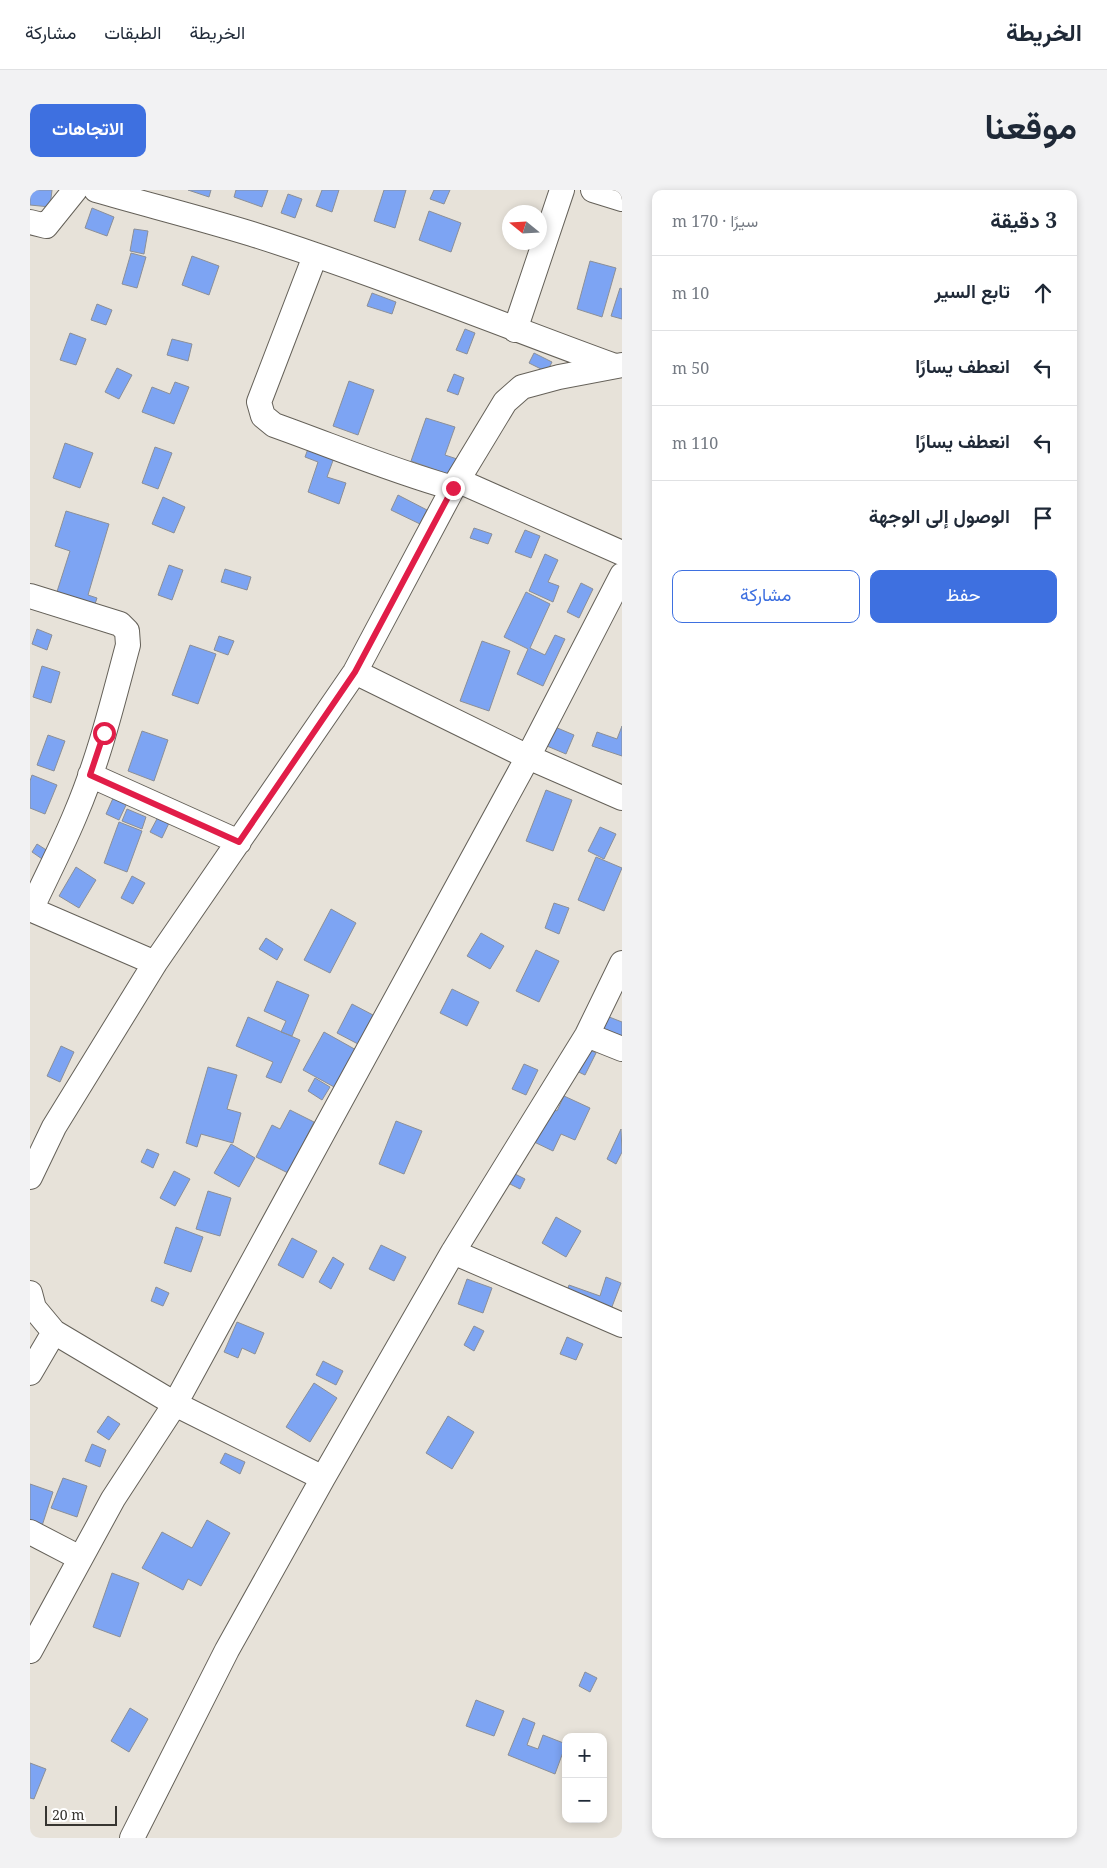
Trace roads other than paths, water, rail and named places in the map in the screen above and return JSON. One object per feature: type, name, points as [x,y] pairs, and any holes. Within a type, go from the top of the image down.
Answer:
[{"type":"street","points":[[30,222],[46,226],[75,190]]},
{"type":"street","points":[[96,190],[252,234],[393,282],[515,330],[619,366]]},
{"type":"street","points":[[515,330],[562,190]]},
{"type":"street","points":[[593,190],[622,199]]},
{"type":"street","points":[[315,256],[259,402],[263,416],[274,425],[412,476],[456,484],[622,553]]},
{"type":"street","points":[[30,1177],[54,1127],[155,963],[355,672],[456,484],[505,402],[522,387],[559,377],[619,366]]},
{"type":"street","points":[[30,1651],[113,1499],[175,1404],[528,757],[622,575]]},
{"type":"street","points":[[30,596],[120,624],[127,631],[128,645],[104,733],[90,775],[76,812],[31,909],[155,963]]},
{"type":"street","points":[[355,672],[528,757],[622,798]]},
{"type":"street","points":[[90,775],[239,842]]},
{"type":"street","points":[[132,1838],[227,1650],[323,1478],[453,1252],[587,1034],[622,963]]},
{"type":"street","points":[[587,1034],[622,1049]]},
{"type":"street","points":[[453,1252],[622,1325]]},
{"type":"street","points":[[30,1293],[34,1308],[54,1332],[175,1404],[323,1478]]},
{"type":"street","points":[[30,1373],[54,1332]]},
{"type":"street","points":[[30,1532],[80,1558]]}]
